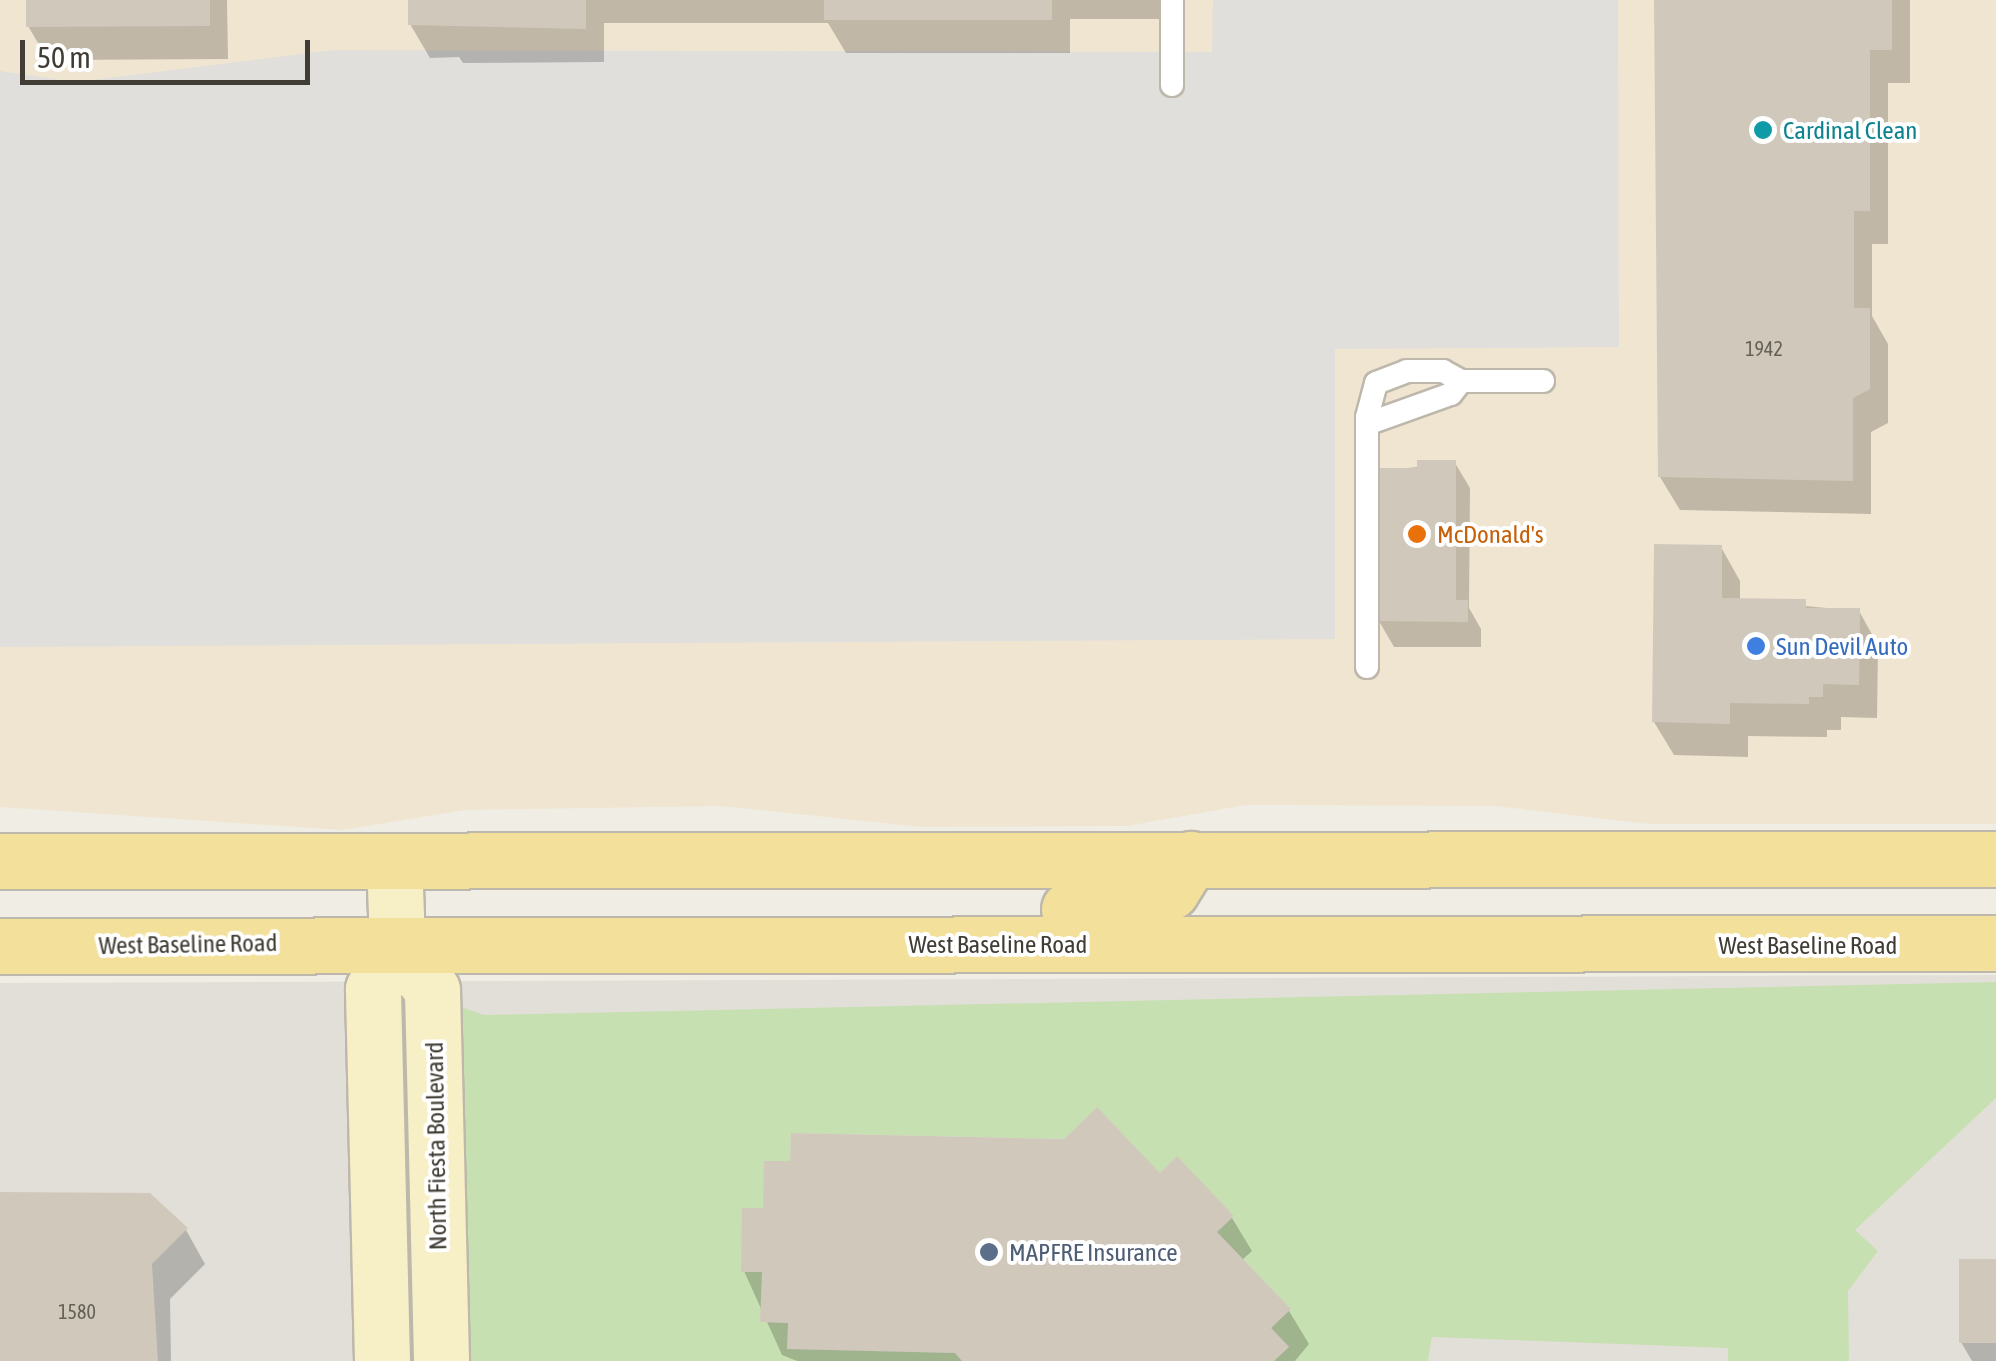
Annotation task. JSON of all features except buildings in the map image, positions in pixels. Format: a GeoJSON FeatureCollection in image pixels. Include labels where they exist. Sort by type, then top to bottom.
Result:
{"type":"FeatureCollection","features":[{"type":"Feature","properties":{"kind":"main road"},"geometry":{"type":"LineString","coordinates":[[0,861],[1996,858]]}},
{"type":"Feature","properties":{"kind":"main road"},"geometry":{"type":"LineString","coordinates":[[779,944],[976,909],[1144,906],[1171,891],[1192,859]]}},
{"type":"Feature","properties":{"kind":"main road","name":"West Baseline Road"},"geometry":{"type":"LineString","coordinates":[[0,946],[397,942],[1996,943]]}},
{"type":"Feature","properties":{"kind":"street"},"geometry":{"type":"LineString","coordinates":[[382,1361],[372,989],[397,942],[394,862]]}},
{"type":"Feature","properties":{"kind":"street","name":"North Fiesta Boulevard"},"geometry":{"type":"LineString","coordinates":[[397,942],[432,990],[440,1361]]}},
{"type":"Feature","properties":{"kind":"lane"},"geometry":{"type":"LineString","coordinates":[[1172,0],[1172,85]]}},
{"type":"Feature","properties":{"kind":"lane"},"geometry":{"type":"LineString","coordinates":[[1367,667],[1368,400],[1387,375],[1443,370],[1460,381],[1542,381]]}},
{"type":"Feature","properties":{"kind":"lane"},"geometry":{"type":"LineString","coordinates":[[1367,424],[1452,394],[1460,381]]}},
{"type":"Feature","properties":{"kind":"shaded area"},"geometry":{"type":"Polygon","coordinates":[[[0,0],[1996,0],[1996,824],[1649,824],[1495,806],[1246,805],[1127,826],[922,827],[721,806],[465,810],[342,830],[0,807],[0,0]]]}},
{"type":"Feature","properties":{"kind":"shaded area"},"geometry":{"type":"Polygon","coordinates":[[[1213,0],[1618,0],[1619,347],[1335,349],[1335,639],[0,647],[0,71],[75,82],[334,50],[1212,52],[1213,0]]]}},
{"type":"Feature","properties":{"kind":"shaded area"},"geometry":{"type":"Polygon","coordinates":[[[1996,975],[1996,1361],[0,1361],[0,983],[1996,975]]]}},
{"type":"Feature","properties":{"kind":"green space"},"geometry":{"type":"Polygon","coordinates":[[[1996,982],[1996,1098],[1855,1230],[1878,1251],[1848,1291],[1849,1361],[1728,1361],[1728,1348],[1432,1337],[1428,1361],[1274,1361],[1289,1346],[1271,1328],[1291,1309],[1217,1232],[1234,1216],[1176,1157],[1160,1173],[1097,1108],[1064,1139],[791,1133],[790,1161],[763,1208],[742,1208],[762,1272],[761,1322],[788,1323],[788,1349],[955,1353],[962,1361],[466,1361],[458,1006],[484,1015],[1996,982]]]}},
{"type":"Feature","properties":{"kind":"place","name":"Cardinal Clean"},"geometry":{"type":"Point","coordinates":[1763,130]}},
{"type":"Feature","properties":{"kind":"place","name":"McDonald's"},"geometry":{"type":"Point","coordinates":[1417,534]}},
{"type":"Feature","properties":{"kind":"place","name":"Sun Devil Auto"},"geometry":{"type":"Point","coordinates":[1756,646]}},
{"type":"Feature","properties":{"kind":"place","name":"MAPFRE Insurance"},"geometry":{"type":"Point","coordinates":[989,1252]}}]}
